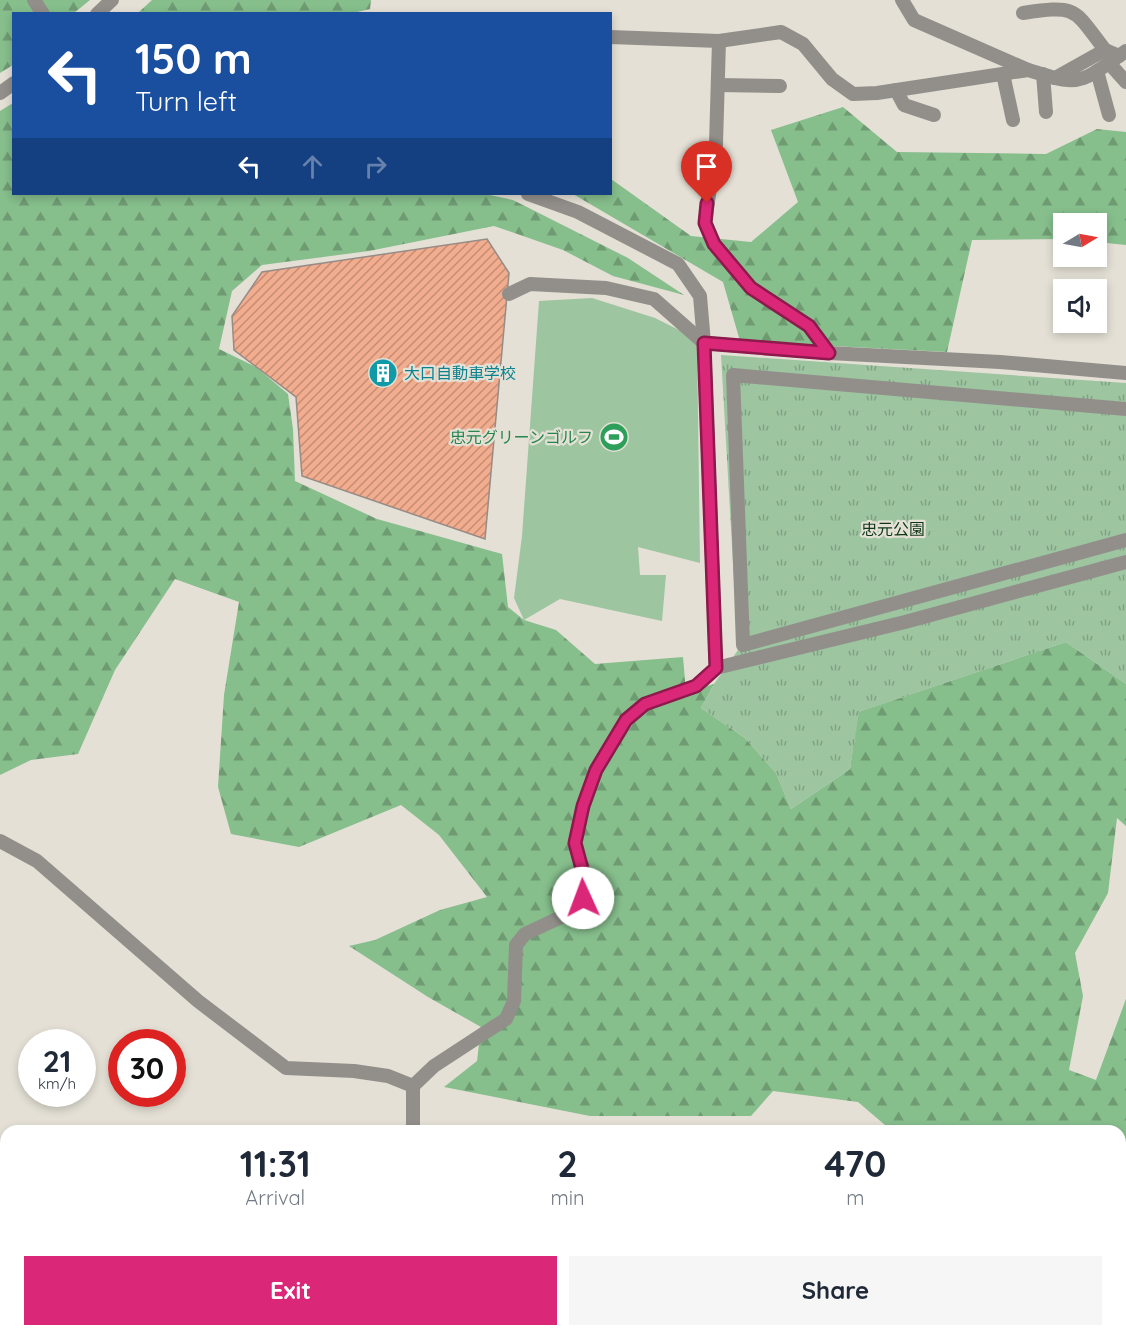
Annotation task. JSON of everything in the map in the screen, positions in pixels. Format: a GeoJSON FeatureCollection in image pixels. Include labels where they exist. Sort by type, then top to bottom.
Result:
{"type":"FeatureCollection","features":[{"type":"Feature","properties":{"kind":"street"},"geometry":{"type":"LineString","coordinates":[[99,12],[112,0]]}},
{"type":"Feature","properties":{"kind":"street"},"geometry":{"type":"LineString","coordinates":[[902,0],[914,20],[1028,70],[1049,76],[1076,81],[1096,71],[1115,55]]}},
{"type":"Feature","properties":{"kind":"street"},"geometry":{"type":"LineString","coordinates":[[1023,13],[1077,7],[1115,55],[1126,82]]}},
{"type":"Feature","properties":{"kind":"street"},"geometry":{"type":"LineString","coordinates":[[612,37],[719,41],[781,32],[803,44],[832,79],[853,94],[896,90],[1028,70]]}},
{"type":"Feature","properties":{"kind":"street"},"geometry":{"type":"LineString","coordinates":[[719,41],[716,144],[705,223],[714,244],[751,288],[809,326],[829,353]]}},
{"type":"Feature","properties":{"kind":"street"},"geometry":{"type":"LineString","coordinates":[[1049,76],[1115,55]]}},
{"type":"Feature","properties":{"kind":"street"},"geometry":{"type":"LineString","coordinates":[[1096,71],[1109,115]]}},
{"type":"Feature","properties":{"kind":"street"},"geometry":{"type":"LineString","coordinates":[[1003,74],[1013,120]]}},
{"type":"Feature","properties":{"kind":"street"},"geometry":{"type":"LineString","coordinates":[[1046,112],[1049,76]]}},
{"type":"Feature","properties":{"kind":"street"},"geometry":{"type":"LineString","coordinates":[[718,85],[780,86]]}},
{"type":"Feature","properties":{"kind":"street"},"geometry":{"type":"LineString","coordinates":[[896,90],[904,105],[934,115]]}},
{"type":"Feature","properties":{"kind":"street"},"geometry":{"type":"LineString","coordinates":[[531,195],[578,212],[678,264],[700,296],[704,343],[716,668]]}},
{"type":"Feature","properties":{"kind":"street"},"geometry":{"type":"LineString","coordinates":[[509,294],[530,284],[606,288],[654,299],[704,343],[829,353],[1000,362],[1126,373]]}},
{"type":"Feature","properties":{"kind":"street"},"geometry":{"type":"LineString","coordinates":[[1126,409],[733,375],[743,645],[1126,540]]}},
{"type":"Feature","properties":{"kind":"street"},"geometry":{"type":"LineString","coordinates":[[413,1125],[413,1086],[434,1066],[506,1019],[514,1001],[516,945],[525,934],[576,910],[583,898],[585,880],[575,843],[583,806],[596,770],[626,720],[645,704],[696,686],[716,668],[905,622],[1126,562]]}},
{"type":"Feature","properties":{"kind":"street"},"geometry":{"type":"LineString","coordinates":[[0,841],[37,861],[198,1001],[286,1068],[354,1071],[388,1076],[413,1086]]}},
{"type":"Feature","properties":{"kind":"green space"},"geometry":{"type":"Polygon","coordinates":[[[0,0],[90,0],[75,12],[12,12],[12,66],[0,73],[0,0]]]}},
{"type":"Feature","properties":{"kind":"green space"},"geometry":{"type":"Polygon","coordinates":[[[152,0],[371,0],[370,9],[357,12],[139,12],[152,0]]]}},
{"type":"Feature","properties":{"kind":"green space"},"geometry":{"type":"Polygon","coordinates":[[[12,104],[12,195],[490,195],[513,200],[628,258],[684,295],[613,276],[563,250],[494,226],[369,251],[262,265],[232,291],[219,349],[256,367],[288,394],[293,429],[295,481],[377,519],[502,554],[508,607],[524,620],[556,630],[595,664],[683,657],[686,692],[714,684],[701,708],[745,738],[776,773],[791,809],[850,769],[858,712],[1066,642],[1126,684],[1126,826],[1117,818],[1108,893],[1075,953],[1083,996],[1069,1070],[1096,1080],[1126,999],[1126,1125],[885,1125],[858,1102],[773,1091],[751,1116],[590,1116],[444,1087],[477,1061],[481,1027],[428,997],[349,946],[375,940],[440,910],[487,897],[439,835],[401,805],[299,847],[231,834],[218,787],[224,695],[239,602],[175,579],[115,670],[78,754],[31,760],[0,775],[0,111],[12,104]]]}},
{"type":"Feature","properties":{"kind":"green space"},"geometry":{"type":"Polygon","coordinates":[[[843,107],[897,152],[1046,154],[1097,129],[1126,132],[1126,245],[1107,243],[1107,213],[1053,213],[1053,239],[972,240],[947,352],[740,341],[723,282],[575,195],[612,195],[612,180],[691,236],[751,242],[798,202],[771,130],[843,107]]]}},
{"type":"Feature","properties":{"kind":"green space","name":"忠元グリーンゴルフ"},"geometry":{"type":"Polygon","coordinates":[[[592,298],[655,318],[697,339],[700,563],[638,547],[640,575],[666,575],[662,621],[560,599],[524,620],[514,598],[522,536],[539,301],[592,298]]]}},
{"type":"Feature","properties":{"kind":"green space","name":"忠元公園"},"geometry":{"type":"Polygon","coordinates":[[[721,355],[1126,383],[1126,684],[1066,642],[859,712],[850,769],[791,809],[776,773],[745,738],[701,708],[714,684],[738,650],[721,355]]]}},
{"type":"Feature","properties":{"kind":"building","name":"大口自動車学校"},"geometry":{"type":"Polygon","coordinates":[[[487,239],[509,273],[485,539],[302,476],[296,397],[234,350],[232,316],[262,272],[487,239]]]}},
{"type":"Feature","properties":{"kind":"place","name":"大口自動車学校"},"geometry":{"type":"Point","coordinates":[383,373]}},
{"type":"Feature","properties":{"kind":"place","name":"忠元グリーンゴルフ"},"geometry":{"type":"Point","coordinates":[614,437]}},
{"type":"Feature","properties":{"kind":"route"},"geometry":{"type":"LineString","coordinates":[[583,898],[585,880],[575,843],[583,806],[596,770],[626,720],[645,704],[696,686],[716,668],[704,343],[829,353],[809,326],[751,288],[714,244],[705,223],[707,203]]}}]}
